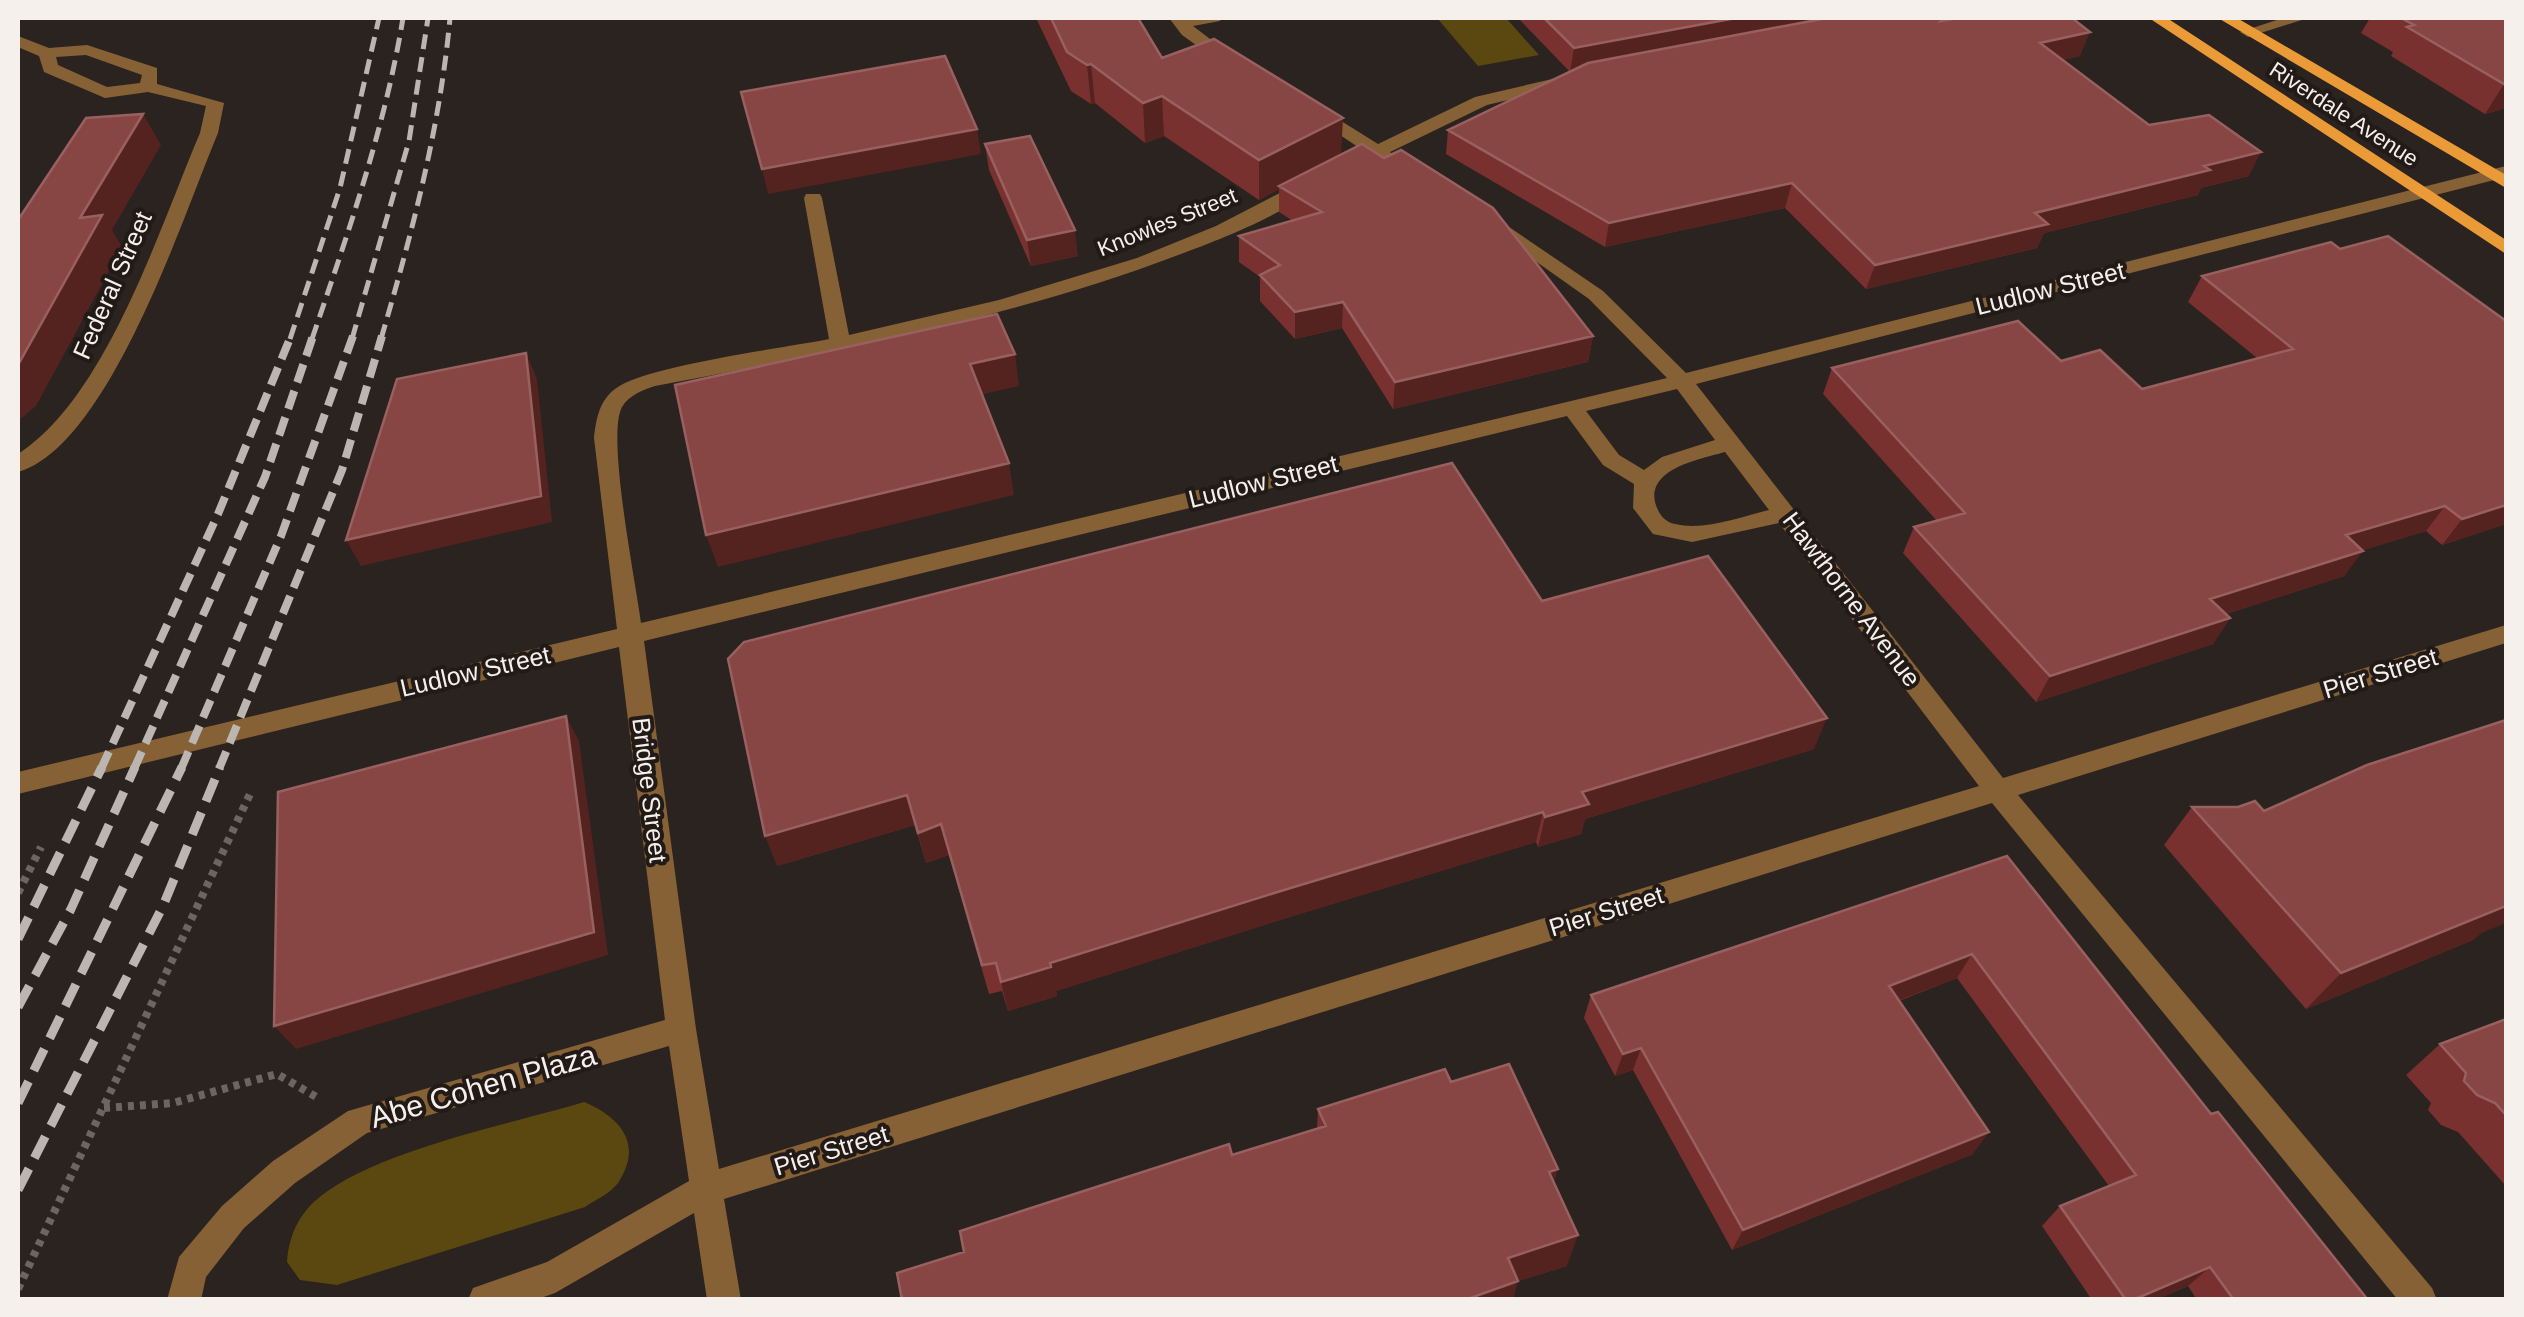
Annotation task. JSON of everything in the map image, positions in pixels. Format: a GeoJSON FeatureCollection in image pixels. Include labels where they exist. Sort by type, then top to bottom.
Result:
{"type":"FeatureCollection","features":[{"type":"Feature","properties":{"kind":"main road","name":"Riverdale Avenue"},"geometry":{"type":"LineString","coordinates":[[2157,18],[2506,248]]}},
{"type":"Feature","properties":{"kind":"main road","name":"Riverdale Avenue"},"geometry":{"type":"LineString","coordinates":[[2226,18],[2502,177]]}},
{"type":"Feature","properties":{"kind":"street"},"geometry":{"type":"LineString","coordinates":[[1179,20],[1214,18]]}},
{"type":"Feature","properties":{"kind":"street"},"geometry":{"type":"LineString","coordinates":[[2248,32],[2300,18]]}},
{"type":"Feature","properties":{"kind":"street"},"geometry":{"type":"LineString","coordinates":[[1179,20],[1249,72]]}},
{"type":"Feature","properties":{"kind":"street"},"geometry":{"type":"LineString","coordinates":[[18,41],[47,52],[87,50],[151,72],[148,88],[105,93],[50,68],[47,52]]}},
{"type":"Feature","properties":{"kind":"street","name":"Knowles Street"},"geometry":{"type":"LineString","coordinates":[[620,396],[626,388],[650,380],[840,344],[1050,294],[1213,235],[1376,150],[1481,102],[1589,76]]}},
{"type":"Feature","properties":{"kind":"street","name":"Federal Street"},"geometry":{"type":"LineString","coordinates":[[18,464],[43,448],[88,400],[209,133],[215,103],[148,88]]}},
{"type":"Feature","properties":{"kind":"street"},"geometry":{"type":"LineString","coordinates":[[1297,102],[1410,170]]}},
{"type":"Feature","properties":{"kind":"street","name":"Ludlow Street"},"geometry":{"type":"LineString","coordinates":[[18,783],[1682,381],[2502,177]]}},
{"type":"Feature","properties":{"kind":"street"},"geometry":{"type":"LineString","coordinates":[[813,198],[840,344]]}},
{"type":"Feature","properties":{"kind":"street","name":"Hawthorne Avenue"},"geometry":{"type":"LineString","coordinates":[[1476,211],[1596,295],[1682,381],[1998,790],[2420,1300]]}},
{"type":"Feature","properties":{"kind":"street","name":"Bridge Street"},"geometry":{"type":"LineString","coordinates":[[620,396],[607,409],[604,438],[680,1029],[724,1300]]}},
{"type":"Feature","properties":{"kind":"street"},"geometry":{"type":"LineString","coordinates":[[1571,406],[1611,460],[1644,480]]}},
{"type":"Feature","properties":{"kind":"street"},"geometry":{"type":"LineString","coordinates":[[1730,444],[1661,466],[1644,480],[1640,497],[1648,518],[1665,530],[1693,534],[1787,514]]}},
{"type":"Feature","properties":{"kind":"street","name":"Pier Street"},"geometry":{"type":"LineString","coordinates":[[705,1189],[2506,634]]}},
{"type":"Feature","properties":{"kind":"street","name":"Abe Cohen Plaza"},"geometry":{"type":"LineString","coordinates":[[184,1300],[191,1269],[234,1216],[284,1172],[359,1121],[680,1029]]}},
{"type":"Feature","properties":{"kind":"street"},"geometry":{"type":"LineString","coordinates":[[484,1300],[555,1276],[705,1189]]}},
{"type":"Feature","properties":{"kind":"path"},"geometry":{"type":"LineString","coordinates":[[18,1289],[250,794]]}},
{"type":"Feature","properties":{"kind":"path"},"geometry":{"type":"LineString","coordinates":[[18,893],[42,847]]}},
{"type":"Feature","properties":{"kind":"path"},"geometry":{"type":"LineString","coordinates":[[104,1108],[174,1103],[277,1074],[359,1121]]}},
{"type":"Feature","properties":{"kind":"shaded area"},"geometry":{"type":"Polygon","coordinates":[[[1437,18],[1506,18],[1539,55],[1478,66],[1437,18]]]}},
{"type":"Feature","properties":{"kind":"shaded area"},"geometry":{"type":"Polygon","coordinates":[[[584,1102],[617,1124],[628,1144],[629,1156],[615,1187],[585,1207],[337,1285],[300,1280],[287,1262],[301,1217],[321,1196],[346,1180],[410,1152],[584,1102]]]}},
{"type":"Feature","properties":{"kind":"building"},"geometry":{"type":"Polygon","coordinates":[[[1051,18],[1138,18],[1162,58],[1214,39],[1343,118],[1259,160],[1162,96],[1143,103],[1091,64],[1067,52],[1051,18]]]}},
{"type":"Feature","properties":{"kind":"building"},"geometry":{"type":"Polygon","coordinates":[[[1544,18],[1736,18],[1574,48],[1544,18]]]}},
{"type":"Feature","properties":{"kind":"building"},"geometry":{"type":"Polygon","coordinates":[[[1827,18],[2072,18],[2090,32],[2040,43],[2149,125],[2209,115],[2261,152],[2204,166],[2210,170],[2035,213],[2048,224],[1875,265],[1792,183],[1609,223],[1448,130],[1588,63],[1827,18]]]}},
{"type":"Feature","properties":{"kind":"building"},"geometry":{"type":"Polygon","coordinates":[[[2401,18],[2506,18],[2506,83],[2407,27],[2414,25],[2401,18]]]}},
{"type":"Feature","properties":{"kind":"building"},"geometry":{"type":"Polygon","coordinates":[[[945,56],[977,129],[762,169],[741,92],[945,56]]]}},
{"type":"Feature","properties":{"kind":"building"},"geometry":{"type":"Polygon","coordinates":[[[143,114],[80,218],[102,215],[18,365],[18,220],[86,118],[143,114]]]}},
{"type":"Feature","properties":{"kind":"building"},"geometry":{"type":"Polygon","coordinates":[[[1030,136],[1075,230],[1027,240],[985,144],[1030,136]]]}},
{"type":"Feature","properties":{"kind":"building"},"geometry":{"type":"Polygon","coordinates":[[[1362,144],[1384,158],[1401,150],[1493,208],[1593,336],[1395,382],[1343,302],[1295,312],[1260,275],[1280,265],[1239,236],[1322,212],[1279,186],[1362,144]]]}},
{"type":"Feature","properties":{"kind":"building"},"geometry":{"type":"Polygon","coordinates":[[[2388,236],[2506,321],[2506,505],[2462,519],[2445,506],[2346,535],[2363,551],[2210,599],[2230,618],[2050,676],[1914,527],[1965,513],[1832,368],[2018,321],[2061,361],[2100,350],[2142,389],[2293,349],[2202,276],[2331,242],[2340,249],[2388,236]]]}},
{"type":"Feature","properties":{"kind":"building"},"geometry":{"type":"Polygon","coordinates":[[[997,314],[1015,354],[970,364],[1009,463],[706,535],[675,385],[997,314]]]}},
{"type":"Feature","properties":{"kind":"building"},"geometry":{"type":"Polygon","coordinates":[[[526,353],[541,496],[346,540],[397,379],[526,353]]]}},
{"type":"Feature","properties":{"kind":"building"},"geometry":{"type":"Polygon","coordinates":[[[1452,463],[1542,601],[1708,556],[1827,718],[1582,792],[1589,804],[1545,817],[1543,812],[1284,890],[1001,982],[996,963],[982,965],[941,824],[918,833],[907,795],[765,836],[728,659],[744,642],[1452,463]]]}},
{"type":"Feature","properties":{"kind":"building"},"geometry":{"type":"Polygon","coordinates":[[[566,716],[594,932],[274,1026],[278,792],[566,716]]]}},
{"type":"Feature","properties":{"kind":"building"},"geometry":{"type":"Polygon","coordinates":[[[2506,720],[2506,906],[2341,973],[2192,807],[2238,807],[2255,801],[2264,811],[2367,765],[2506,720]]]}},
{"type":"Feature","properties":{"kind":"building"},"geometry":{"type":"Polygon","coordinates":[[[2007,856],[2211,1114],[2218,1112],[2368,1300],[2234,1300],[2210,1267],[2126,1300],[2060,1206],[2136,1175],[1972,954],[1889,986],[1989,1132],[1743,1230],[1641,1048],[1623,1054],[1591,995],[2007,856]]]}},
{"type":"Feature","properties":{"kind":"building"},"geometry":{"type":"Polygon","coordinates":[[[2506,1019],[2506,1115],[2495,1103],[2477,1095],[2464,1081],[2466,1073],[2440,1044],[2506,1019]]]}},
{"type":"Feature","properties":{"kind":"building"},"geometry":{"type":"Polygon","coordinates":[[[1509,1064],[1558,1169],[1549,1172],[1578,1235],[1508,1258],[1518,1281],[1465,1300],[902,1300],[897,1273],[964,1252],[960,1231],[1229,1144],[1232,1155],[1326,1126],[1318,1109],[1445,1069],[1451,1082],[1509,1064]]]}},
{"type":"Feature","properties":{"kind":"railway"},"geometry":{"type":"LineString","coordinates":[[291,336],[340,188],[379,18]]}},
{"type":"Feature","properties":{"kind":"railway"},"geometry":{"type":"LineString","coordinates":[[312,339],[376,140],[403,18]]}},
{"type":"Feature","properties":{"kind":"railway"},"geometry":{"type":"LineString","coordinates":[[352,338],[409,141],[428,18]]}},
{"type":"Feature","properties":{"kind":"railway"},"geometry":{"type":"LineString","coordinates":[[381,339],[423,180],[450,18]]}},
{"type":"Feature","properties":{"kind":"railway"},"geometry":{"type":"LineString","coordinates":[[101,769],[218,514],[291,336]]}},
{"type":"Feature","properties":{"kind":"railway"},"geometry":{"type":"LineString","coordinates":[[134,769],[265,477],[313,336]]}},
{"type":"Feature","properties":{"kind":"railway"},"geometry":{"type":"LineString","coordinates":[[219,769],[342,470],[382,336]]}},
{"type":"Feature","properties":{"kind":"railway"},"geometry":{"type":"LineString","coordinates":[[181,769],[281,536],[352,338]]}},
{"type":"Feature","properties":{"kind":"railway"},"geometry":{"type":"LineString","coordinates":[[18,939],[102,767]]}},
{"type":"Feature","properties":{"kind":"railway"},"geometry":{"type":"LineString","coordinates":[[18,1007],[71,909],[135,767]]}},
{"type":"Feature","properties":{"kind":"railway"},"geometry":{"type":"LineString","coordinates":[[18,1103],[182,767]]}},
{"type":"Feature","properties":{"kind":"railway"},"geometry":{"type":"LineString","coordinates":[[18,1190],[163,906],[220,767]]}}]}
